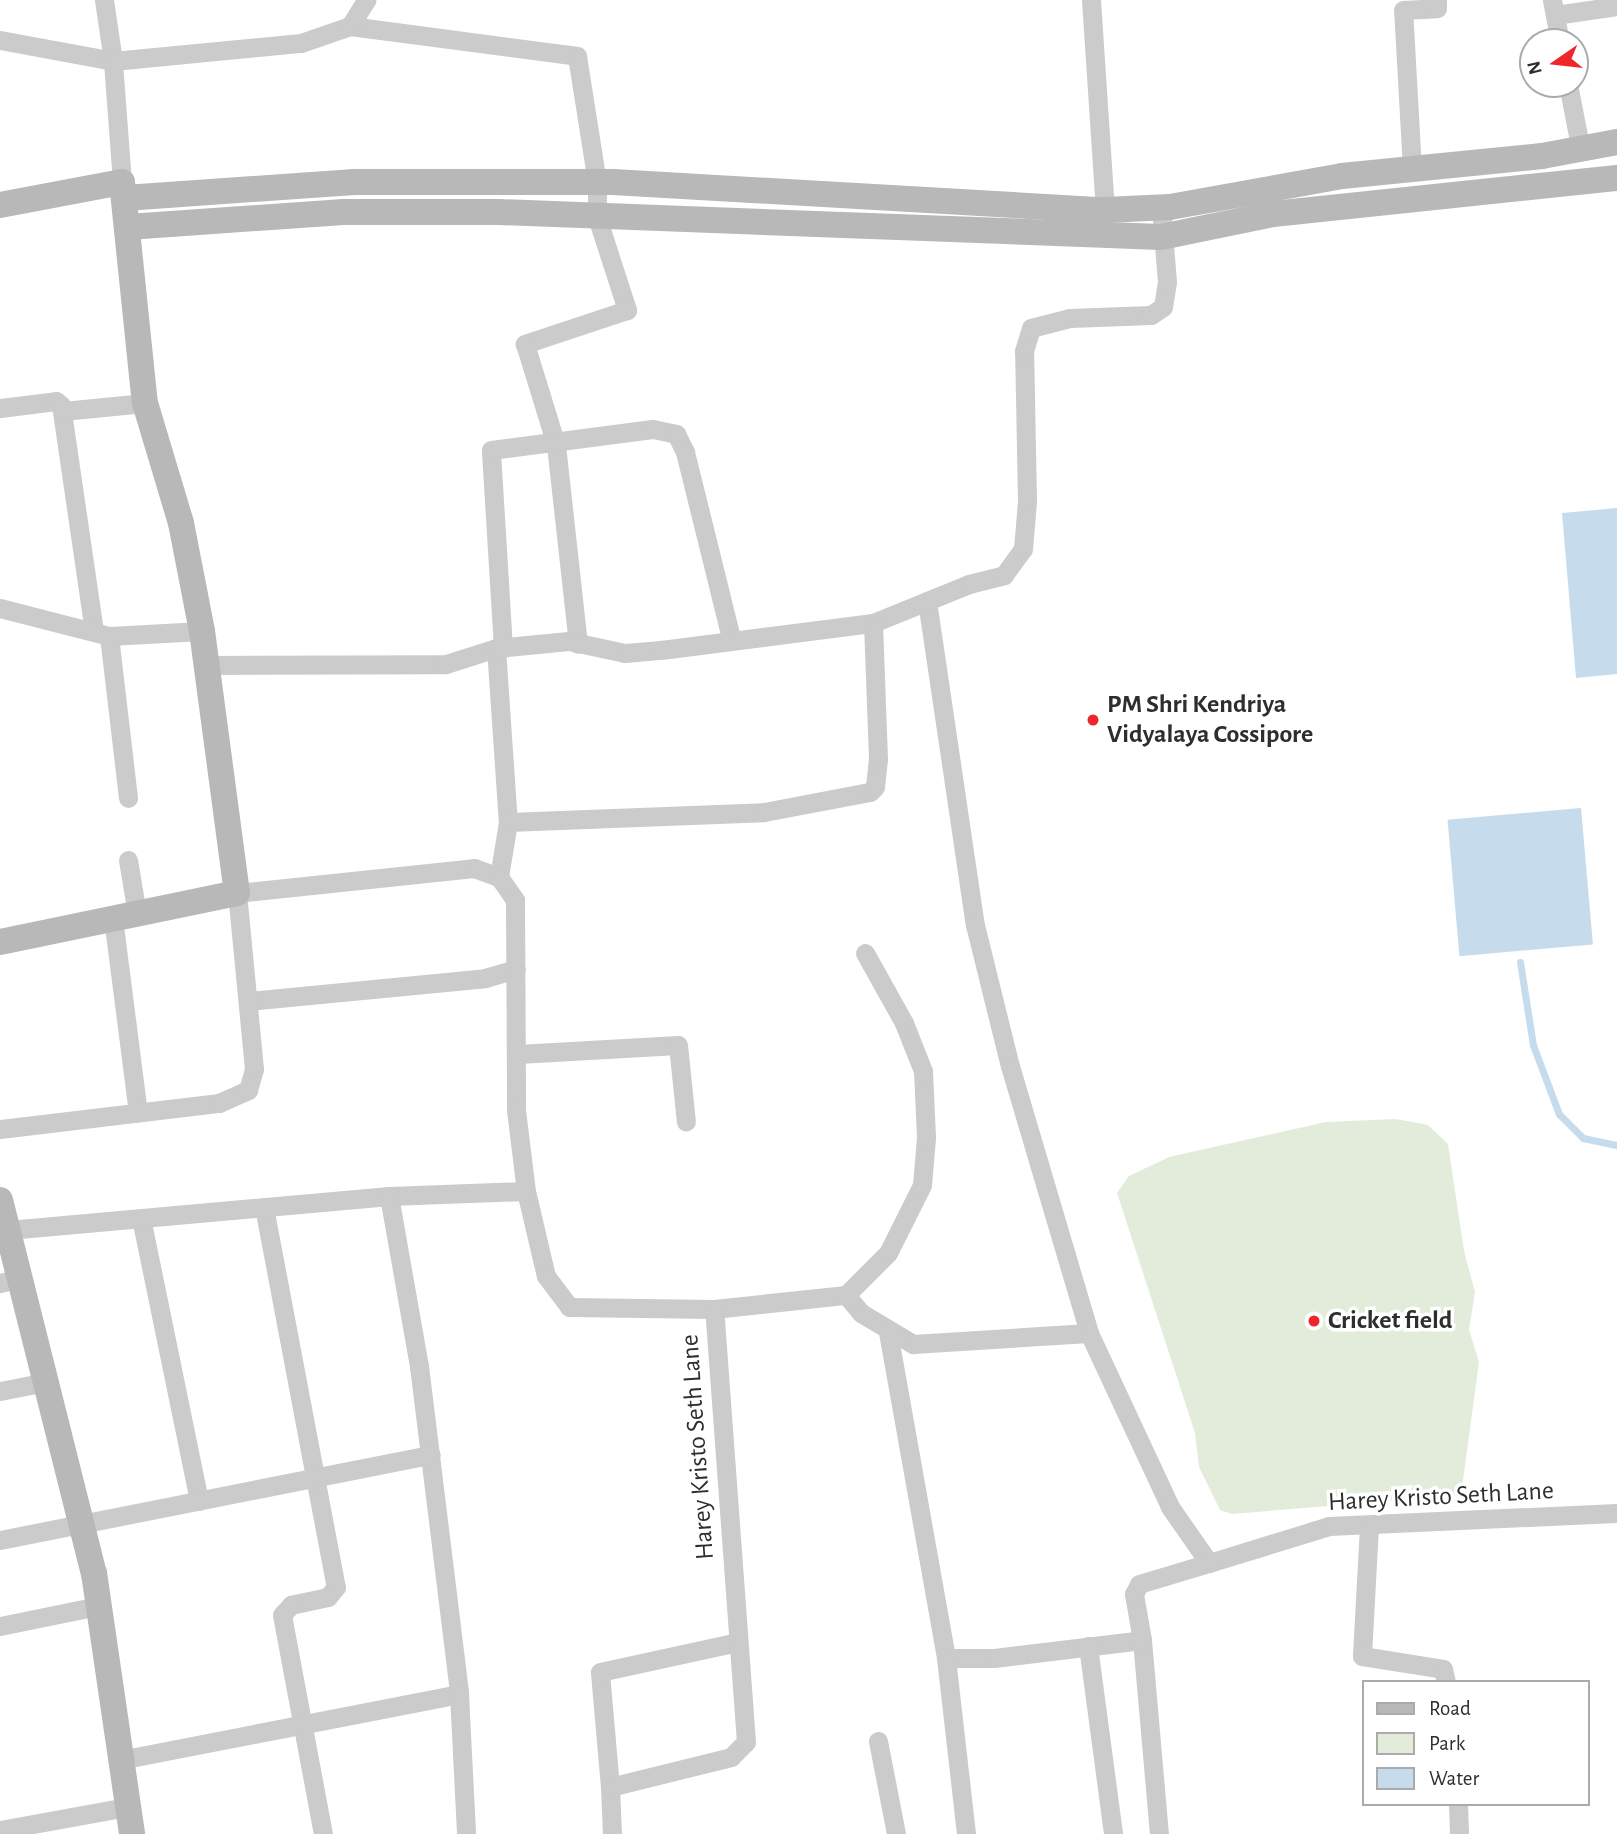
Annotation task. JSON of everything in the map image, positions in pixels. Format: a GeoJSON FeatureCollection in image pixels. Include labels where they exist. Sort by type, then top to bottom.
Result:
{"type":"FeatureCollection","features":[{"type":"Feature","properties":{"kind":"street"},"geometry":{"type":"LineString","coordinates":[[0,1129],[219,1103],[248,1090],[254,1069],[237,893],[202,631],[181,523],[145,403],[113,61],[104,0]]}},
{"type":"Feature","properties":{"kind":"street"},"geometry":{"type":"LineString","coordinates":[[350,26],[366,0]]}},
{"type":"Feature","properties":{"kind":"street"},"geometry":{"type":"LineString","coordinates":[[1091,0],[1105,210]]}},
{"type":"Feature","properties":{"kind":"street"},"geometry":{"type":"LineString","coordinates":[[1412,169],[1403,10],[1437,8],[1437,0]]}},
{"type":"Feature","properties":{"kind":"street"},"geometry":{"type":"LineString","coordinates":[[1557,28],[1553,7],[1617,6]]}},
{"type":"Feature","properties":{"kind":"street"},"geometry":{"type":"LineString","coordinates":[[0,40],[113,61],[302,43],[350,26],[577,56],[597,182],[597,217],[627,310],[525,344],[556,444],[578,644]]}},
{"type":"Feature","properties":{"kind":"street"},"geometry":{"type":"LineString","coordinates":[[1571,98],[1580,146]]}},
{"type":"Feature","properties":{"kind":"street"},"geometry":{"type":"LineString","coordinates":[[0,205],[124,190],[354,182],[597,182],[1105,210],[1161,208],[1342,176],[1542,156],[1580,146],[1617,142]]}},
{"type":"Feature","properties":{"kind":"street"},"geometry":{"type":"LineString","coordinates":[[128,227],[343,212],[597,217],[1161,237],[1273,214],[1617,178]]}},
{"type":"Feature","properties":{"kind":"street"},"geometry":{"type":"LineString","coordinates":[[207,665],[446,664],[499,648],[578,644],[625,653],[731,638],[873,623],[1004,575],[1023,549],[1027,501],[1024,351],[1031,328],[1070,317],[1151,315],[1163,307],[1167,282],[1161,237],[1161,208]]}},
{"type":"Feature","properties":{"kind":"street"},"geometry":{"type":"LineString","coordinates":[[0,408],[56,401],[63,411],[128,798]]}},
{"type":"Feature","properties":{"kind":"street"},"geometry":{"type":"LineString","coordinates":[[63,411],[145,403]]}},
{"type":"Feature","properties":{"kind":"street"},"geometry":{"type":"LineString","coordinates":[[499,877],[508,822],[491,450],[556,444],[653,429],[676,434],[685,452],[731,638]]}},
{"type":"Feature","properties":{"kind":"street"},"geometry":{"type":"LineString","coordinates":[[927,601],[975,925],[1010,1066],[1089,1333],[1170,1507],[1209,1563]]}},
{"type":"Feature","properties":{"kind":"street"},"geometry":{"type":"LineString","coordinates":[[0,608],[101,634],[202,631]]}},
{"type":"Feature","properties":{"kind":"street"},"geometry":{"type":"LineString","coordinates":[[508,822],[764,812],[870,792],[875,788],[878,759],[873,623]]}},
{"type":"Feature","properties":{"kind":"street"},"geometry":{"type":"LineString","coordinates":[[128,860],[125,916],[138,1112]]}},
{"type":"Feature","properties":{"kind":"street"},"geometry":{"type":"LineString","coordinates":[[0,942],[237,893],[474,868],[499,877],[516,900],[516,1110],[526,1191],[546,1276],[569,1307],[714,1309]]}},
{"type":"Feature","properties":{"kind":"street"},"geometry":{"type":"LineString","coordinates":[[865,953],[904,1023],[922,1071],[926,1137],[922,1185],[888,1253],[846,1295],[888,1332],[913,1344],[1089,1333]]}},
{"type":"Feature","properties":{"kind":"street"},"geometry":{"type":"LineString","coordinates":[[248,1001],[485,978],[516,969]]}},
{"type":"Feature","properties":{"kind":"street"},"geometry":{"type":"LineString","coordinates":[[517,1054],[678,1045],[686,1122]]}},
{"type":"Feature","properties":{"kind":"street"},"geometry":{"type":"LineString","coordinates":[[8,1230],[389,1196],[526,1191]]}},
{"type":"Feature","properties":{"kind":"street"},"geometry":{"type":"LineString","coordinates":[[389,1196],[431,1455],[459,1694],[466,1834]]}},
{"type":"Feature","properties":{"kind":"street"},"geometry":{"type":"LineString","coordinates":[[0,1200],[8,1230],[10,1280],[46,1382],[81,1524],[98,1606],[132,1834]]}},
{"type":"Feature","properties":{"kind":"street"},"geometry":{"type":"LineString","coordinates":[[264,1207],[318,1477],[336,1587],[328,1597],[291,1605],[282,1615],[300,1726],[323,1834]]}},
{"type":"Feature","properties":{"kind":"street"},"geometry":{"type":"LineString","coordinates":[[141,1218],[199,1501]]}},
{"type":"Feature","properties":{"kind":"street","name":"Harey Kristo Seth Lane"},"geometry":{"type":"LineString","coordinates":[[610,1787],[731,1757],[746,1742],[714,1309],[846,1295]]}},
{"type":"Feature","properties":{"kind":"street"},"geometry":{"type":"LineString","coordinates":[[888,1332],[946,1658],[966,1834]]}},
{"type":"Feature","properties":{"kind":"street"},"geometry":{"type":"LineString","coordinates":[[0,1391],[46,1382]]}},
{"type":"Feature","properties":{"kind":"street"},"geometry":{"type":"LineString","coordinates":[[0,1540],[431,1455]]}},
{"type":"Feature","properties":{"kind":"street","name":"Harey Kristo Seth Lane"},"geometry":{"type":"LineString","coordinates":[[1159,1834],[1142,1640],[1134,1594],[1139,1584],[1329,1526],[1617,1513]]}},
{"type":"Feature","properties":{"kind":"street"},"geometry":{"type":"LineString","coordinates":[[1369,1526],[1362,1656],[1443,1670],[1446,1680]]}},
{"type":"Feature","properties":{"kind":"street"},"geometry":{"type":"LineString","coordinates":[[0,1626],[98,1606]]}},
{"type":"Feature","properties":{"kind":"street"},"geometry":{"type":"LineString","coordinates":[[946,1658],[1142,1640]]}},
{"type":"Feature","properties":{"kind":"street"},"geometry":{"type":"LineString","coordinates":[[612,1834],[600,1672],[738,1642]]}},
{"type":"Feature","properties":{"kind":"street"},"geometry":{"type":"LineString","coordinates":[[1088,1646],[1113,1834]]}},
{"type":"Feature","properties":{"kind":"street"},"geometry":{"type":"LineString","coordinates":[[120,1760],[459,1694]]}},
{"type":"Feature","properties":{"kind":"street"},"geometry":{"type":"LineString","coordinates":[[878,1741],[896,1834]]}},
{"type":"Feature","properties":{"kind":"street"},"geometry":{"type":"LineString","coordinates":[[1458,1806],[1459,1834]]}},
{"type":"Feature","properties":{"kind":"street"},"geometry":{"type":"LineString","coordinates":[[0,1830],[126,1808]]}},
{"type":"Feature","properties":{"kind":"green space","name":"Cricket field"},"geometry":{"type":"Polygon","coordinates":[[[1396,1119],[1428,1125],[1448,1144],[1464,1251],[1475,1292],[1469,1330],[1479,1362],[1461,1495],[1232,1514],[1220,1510],[1199,1467],[1195,1433],[1117,1193],[1129,1176],[1169,1157],[1326,1122],[1396,1119]]]}},
{"type":"Feature","properties":{"kind":"water"},"geometry":{"type":"Polygon","coordinates":[[[1617,508],[1617,674],[1576,678],[1562,513],[1617,508]]]}},
{"type":"Feature","properties":{"kind":"water"},"geometry":{"type":"Polygon","coordinates":[[[1581,808],[1593,944],[1459,956],[1448,820],[1581,808]]]}},
{"type":"Feature","properties":{"kind":"waterway"},"geometry":{"type":"LineString","coordinates":[[1520,962],[1533,1045],[1559,1114],[1583,1138],[1617,1145]]}},
{"type":"Feature","properties":{"kind":"place","name":"PM Shri Kendriya Vidyalaya Cossipore"},"geometry":{"type":"Point","coordinates":[1093,720]}},
{"type":"Feature","properties":{"kind":"place","name":"Cricket field"},"geometry":{"type":"Point","coordinates":[1314,1321]}}]}
